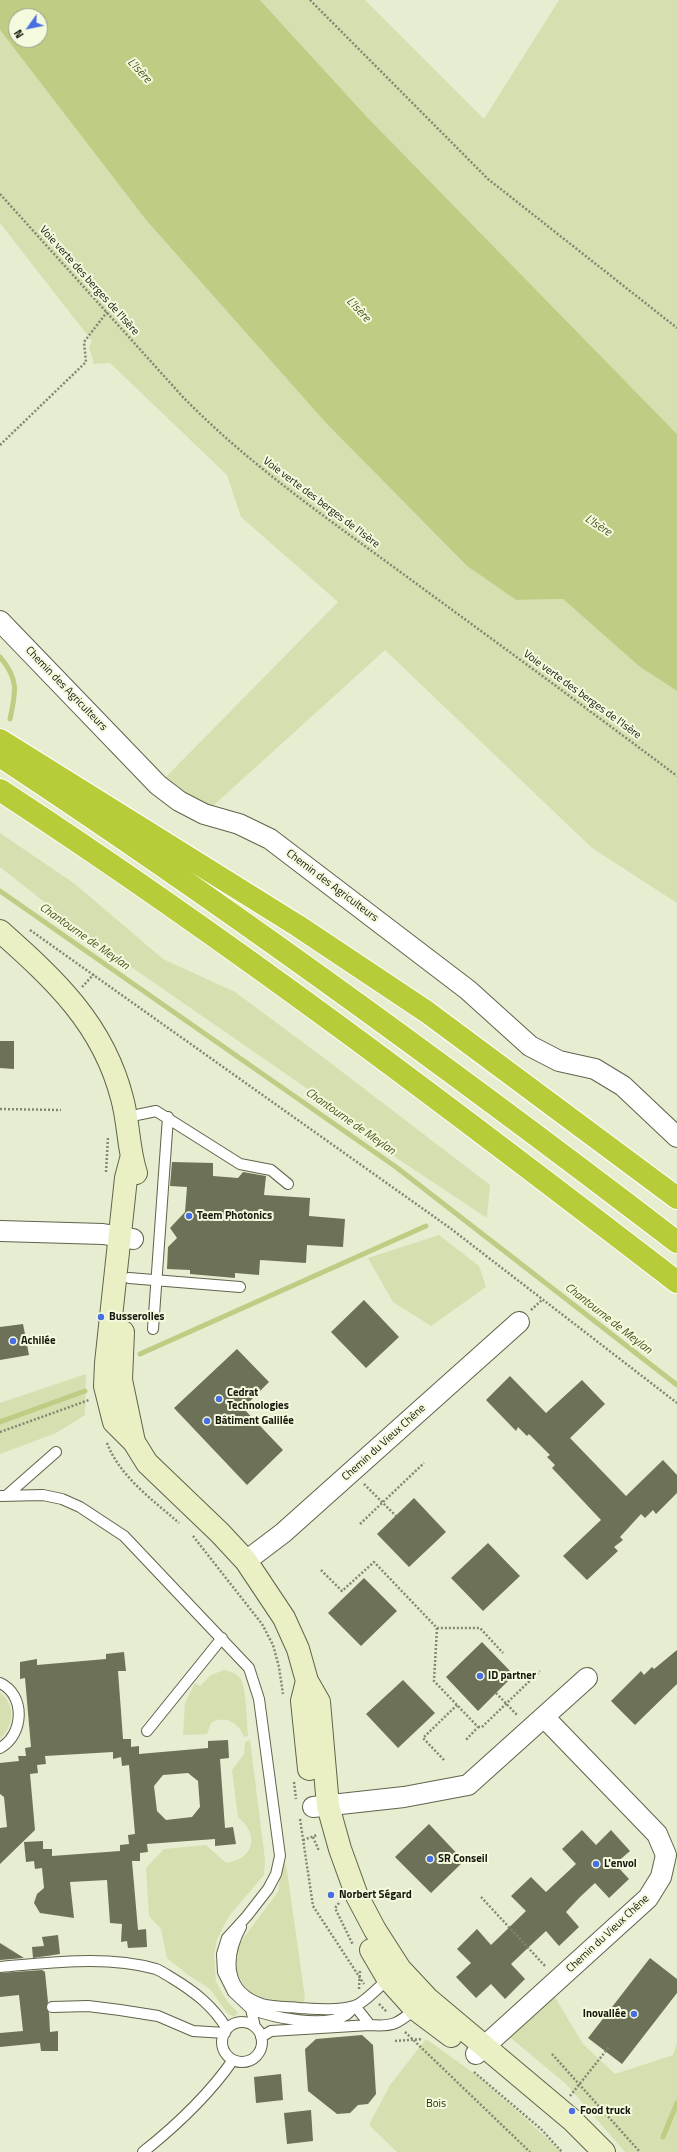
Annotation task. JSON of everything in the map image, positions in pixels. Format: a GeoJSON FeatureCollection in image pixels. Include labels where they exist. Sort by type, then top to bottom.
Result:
{"type":"FeatureCollection","features":[{"type":"Feature","properties":{"kind":"highway"},"geometry":{"type":"LineString","coordinates":[[0,740],[292,922],[427,1012],[677,1198]]}},
{"type":"Feature","properties":{"kind":"highway"},"geometry":{"type":"LineString","coordinates":[[0,756],[146,854],[310,969],[513,1118],[677,1242]]}},
{"type":"Feature","properties":{"kind":"highway"},"geometry":{"type":"LineString","coordinates":[[0,790],[259,968],[532,1170],[677,1282]]}},
{"type":"Feature","properties":{"kind":"main road"},"geometry":{"type":"LineString","coordinates":[[0,931],[54,981],[87,1020],[100,1040],[110,1061],[119,1086],[127,1118],[131,1159],[126,1178],[126,1238],[129,1278],[123,1336],[121,1380],[134,1442]]}},
{"type":"Feature","properties":{"kind":"main road"},"geometry":{"type":"LineString","coordinates":[[126,1238],[106,1363],[106,1386],[114,1422],[134,1442],[147,1463],[220,1533],[246,1561],[284,1618],[298,1649],[307,1681],[319,1702],[320,1807],[339,1884],[359,1930],[394,1974],[422,2004],[477,2056],[561,2129],[584,2152]]}},
{"type":"Feature","properties":{"kind":"main road"},"geometry":{"type":"LineString","coordinates":[[477,2056],[572,2120],[604,2152]]}},
{"type":"Feature","properties":{"kind":"street","name":"Chemin des Agriculteurs"},"geometry":{"type":"LineString","coordinates":[[0,621],[158,785],[179,801],[204,814],[239,824],[270,839],[468,990],[530,1046],[559,1061],[594,1069],[623,1086],[677,1137]]}},
{"type":"Feature","properties":{"kind":"street"},"geometry":{"type":"LineString","coordinates":[[0,1231],[103,1234],[126,1238]]}},
{"type":"Feature","properties":{"kind":"street","name":"Chemin du Vieux Chêne"},"geometry":{"type":"LineString","coordinates":[[246,1561],[283,1533],[519,1322]]}},
{"type":"Feature","properties":{"kind":"street"},"geometry":{"type":"LineString","coordinates":[[320,1807],[468,1786],[587,1678]]}},
{"type":"Feature","properties":{"kind":"street","name":"Chemin du Vieux Chêne"},"geometry":{"type":"LineString","coordinates":[[477,2056],[648,1898],[661,1877],[666,1855],[657,1834],[537,1723]]}},
{"type":"Feature","properties":{"kind":"lane"},"geometry":{"type":"LineString","coordinates":[[127,1118],[156,1111],[168,1117],[240,1164],[271,1170],[288,1184]]}},
{"type":"Feature","properties":{"kind":"lane"},"geometry":{"type":"LineString","coordinates":[[153,1329],[168,1117]]}},
{"type":"Feature","properties":{"kind":"lane"},"geometry":{"type":"LineString","coordinates":[[129,1278],[157,1279],[240,1287]]}},
{"type":"Feature","properties":{"kind":"lane"},"geometry":{"type":"LineString","coordinates":[[3,1496],[56,1452]]}},
{"type":"Feature","properties":{"kind":"lane"},"geometry":{"type":"LineString","coordinates":[[3,1496],[43,1495],[62,1499],[80,1507],[124,1536],[249,1668],[259,1699],[279,1837],[280,1856],[276,1874],[268,1889],[247,1916],[227,1938],[222,1954],[223,1972],[233,1992],[251,2009],[266,2015],[299,2021],[323,2020],[345,2015],[394,1974]]}},
{"type":"Feature","properties":{"kind":"lane"},"geometry":{"type":"LineString","coordinates":[[147,1731],[222,1638]]}},
{"type":"Feature","properties":{"kind":"lane"},"geometry":{"type":"LineString","coordinates":[[0,1683],[12,1693],[18,1704],[19,1716],[17,1728],[11,1739],[0,1748]]}},
{"type":"Feature","properties":{"kind":"lane"},"geometry":{"type":"LineString","coordinates":[[247,1916],[232,1948],[231,1959],[231,1972],[236,1984],[245,1996],[263,2004],[280,2006],[318,2009],[355,2006]]}},
{"type":"Feature","properties":{"kind":"lane"},"geometry":{"type":"LineString","coordinates":[[0,1967],[97,1961],[133,1964],[158,1969],[193,1991],[217,2013],[226,2031],[222,2045],[232,2060],[239,2062],[252,2060],[261,2050],[262,2037],[255,2027],[251,2009]]}},
{"type":"Feature","properties":{"kind":"lane"},"geometry":{"type":"LineString","coordinates":[[262,2037],[271,2030],[370,2025],[383,2026],[397,2024],[422,2004]]}},
{"type":"Feature","properties":{"kind":"lane"},"geometry":{"type":"LineString","coordinates":[[52,2007],[88,2006],[158,2016],[193,2031],[226,2031],[238,2023],[249,2024],[255,2027]]}},
{"type":"Feature","properties":{"kind":"lane"},"geometry":{"type":"LineString","coordinates":[[355,2006],[370,2025]]}},
{"type":"Feature","properties":{"kind":"lane"},"geometry":{"type":"LineString","coordinates":[[143,2152],[185,2116],[218,2082],[232,2060]]}},
{"type":"Feature","properties":{"kind":"path"},"geometry":{"type":"LineString","coordinates":[[310,0],[488,179],[677,328]]}},
{"type":"Feature","properties":{"kind":"path","name":"Voie verte des berges de l'Isère"},"geometry":{"type":"LineString","coordinates":[[0,194],[182,396],[208,423],[240,451],[313,509],[677,776]]}},
{"type":"Feature","properties":{"kind":"path"},"geometry":{"type":"LineString","coordinates":[[0,445],[86,362],[84,342],[107,312]]}},
{"type":"Feature","properties":{"kind":"path"},"geometry":{"type":"LineString","coordinates":[[29,930],[450,1228],[677,1403]]}},
{"type":"Feature","properties":{"kind":"path"},"geometry":{"type":"LineString","coordinates":[[0,1109],[61,1110]]}},
{"type":"Feature","properties":{"kind":"path"},"geometry":{"type":"LineString","coordinates":[[107,1131],[108,1138]]}},
{"type":"Feature","properties":{"kind":"path"},"geometry":{"type":"LineString","coordinates":[[0,1432],[89,1400]]}},
{"type":"Feature","properties":{"kind":"path"},"geometry":{"type":"LineString","coordinates":[[360,1524],[424,1463]]}},
{"type":"Feature","properties":{"kind":"path"},"geometry":{"type":"LineString","coordinates":[[352,1472],[396,1516]]}},
{"type":"Feature","properties":{"kind":"path"},"geometry":{"type":"LineString","coordinates":[[321,1570],[342,1591],[374,1562],[437,1628],[480,1628],[503,1653]]}},
{"type":"Feature","properties":{"kind":"path"},"geometry":{"type":"LineString","coordinates":[[437,1628],[434,1680],[478,1727]]}},
{"type":"Feature","properties":{"kind":"path"},"geometry":{"type":"LineString","coordinates":[[465,1741],[478,1727],[482,1727],[540,1671]]}},
{"type":"Feature","properties":{"kind":"path"},"geometry":{"type":"LineString","coordinates":[[496,1693],[506,1704],[537,1723]]}},
{"type":"Feature","properties":{"kind":"path"},"geometry":{"type":"LineString","coordinates":[[444,1760],[423,1738],[457,1705]]}},
{"type":"Feature","properties":{"kind":"path"},"geometry":{"type":"LineString","coordinates":[[481,1897],[558,1980]]}},
{"type":"Feature","properties":{"kind":"path"},"geometry":{"type":"LineString","coordinates":[[395,2041],[428,2039]]}},
{"type":"Feature","properties":{"kind":"path"},"geometry":{"type":"LineString","coordinates":[[570,2096],[609,2047]]}},
{"type":"Feature","properties":{"kind":"path"},"geometry":{"type":"LineString","coordinates":[[552,2054],[640,2152]]}},
{"type":"Feature","properties":{"kind":"path"},"geometry":{"type":"LineString","coordinates":[[477,2056],[562,2152]]}},
{"type":"Feature","properties":{"kind":"green space"},"geometry":{"type":"Polygon","coordinates":[[[260,0],[365,0],[484,119],[559,0],[677,0],[677,434],[367,117],[260,0]]]}},
{"type":"Feature","properties":{"kind":"green space"},"geometry":{"type":"Polygon","coordinates":[[[0,30],[8,40],[8,48],[14,48],[146,220],[326,423],[467,566],[516,600],[563,599],[640,667],[677,691],[677,903],[592,848],[385,650],[204,814],[158,785],[338,602],[241,517],[227,475],[110,363],[94,364],[89,347],[92,341],[0,223],[0,30]]]}},
{"type":"Feature","properties":{"kind":"green space"},"geometry":{"type":"Polygon","coordinates":[[[0,833],[75,884],[163,959],[235,992],[490,1185],[487,1218],[395,1157],[302,1085],[95,942],[0,867],[0,833]]]}},
{"type":"Feature","properties":{"kind":"green space"},"geometry":{"type":"Polygon","coordinates":[[[439,1235],[479,1266],[486,1287],[431,1326],[393,1302],[368,1258],[439,1235]]]}},
{"type":"Feature","properties":{"kind":"green space"},"geometry":{"type":"Polygon","coordinates":[[[86,1374],[85,1415],[56,1433],[0,1454],[0,1403],[86,1374]]]}},
{"type":"Feature","properties":{"kind":"green space"},"geometry":{"type":"Polygon","coordinates":[[[224,1670],[237,1675],[243,1683],[248,1736],[244,1737],[239,1728],[231,1721],[221,1719],[211,1723],[207,1734],[183,1735],[185,1703],[195,1683],[200,1686],[211,1675],[224,1670]]]}},
{"type":"Feature","properties":{"kind":"green space"},"geometry":{"type":"Polygon","coordinates":[[[0,1692],[9,1703],[11,1716],[8,1728],[0,1739],[0,1692]]]}},
{"type":"Feature","properties":{"kind":"green space"},"geometry":{"type":"Polygon","coordinates":[[[250,1740],[265,1860],[264,1875],[229,1916],[217,1939],[214,1955],[216,1982],[227,2001],[238,2013],[234,2017],[227,2013],[210,1989],[188,1975],[167,1958],[161,1929],[149,1916],[146,1868],[164,1849],[206,1845],[226,1863],[243,1857],[248,1851],[251,1845],[251,1838],[245,1824],[238,1817],[232,1770],[244,1754],[245,1742],[250,1740]]]}},
{"type":"Feature","properties":{"kind":"green space"},"geometry":{"type":"Polygon","coordinates":[[[286,1864],[305,1998],[302,2005],[255,1996],[247,1990],[236,1972],[235,1959],[239,1944],[278,1892],[282,1866],[286,1864]]]}},
{"type":"Feature","properties":{"kind":"green space"},"geometry":{"type":"Polygon","coordinates":[[[550,1989],[583,2044],[615,2074],[673,2055],[677,2043],[677,2152],[625,2152],[566,2084],[505,2033],[550,1989]]]}},
{"type":"Feature","properties":{"kind":"green space","name":"Bois"},"geometry":{"type":"Polygon","coordinates":[[[426,2039],[482,2079],[562,2152],[397,2152],[369,2125],[390,2085],[426,2039]]]}},
{"type":"Feature","properties":{"kind":"water","name":"L'Isère"},"geometry":{"type":"Polygon","coordinates":[[[0,0],[260,0],[367,117],[677,434],[677,691],[640,667],[563,599],[516,600],[467,566],[326,423],[146,220],[14,48],[48,48],[48,8],[8,8],[8,40],[0,30],[0,0]]]}},
{"type":"Feature","properties":{"kind":"building"},"geometry":{"type":"Polygon","coordinates":[[[0,1041],[14,1041],[14,1069],[0,1068],[0,1041]]]}},
{"type":"Feature","properties":{"kind":"building"},"geometry":{"type":"Polygon","coordinates":[[[172,1162],[213,1163],[213,1176],[238,1178],[243,1172],[266,1176],[264,1195],[310,1198],[309,1216],[345,1219],[343,1247],[307,1245],[306,1263],[260,1260],[259,1275],[235,1273],[235,1278],[190,1274],[190,1270],[167,1269],[168,1247],[177,1238],[170,1228],[185,1212],[187,1187],[170,1186],[172,1162]]]}},
{"type":"Feature","properties":{"kind":"building"},"geometry":{"type":"Polygon","coordinates":[[[364,1300],[399,1337],[366,1368],[331,1332],[364,1300]]]}},
{"type":"Feature","properties":{"kind":"building","name":"Achilée"},"geometry":{"type":"Polygon","coordinates":[[[23,1324],[29,1355],[0,1360],[0,1327],[23,1324]]]}},
{"type":"Feature","properties":{"kind":"building","name":"Bâtiment Galilée"},"geometry":{"type":"Polygon","coordinates":[[[237,1349],[269,1382],[243,1408],[283,1450],[247,1485],[174,1408],[237,1349]]]}},
{"type":"Feature","properties":{"kind":"building"},"geometry":{"type":"Polygon","coordinates":[[[510,1376],[546,1413],[582,1380],[605,1404],[570,1438],[626,1496],[663,1460],[677,1475],[677,1493],[656,1514],[653,1510],[645,1518],[641,1514],[620,1537],[623,1540],[614,1547],[618,1551],[587,1580],[563,1556],[601,1520],[552,1468],[555,1465],[547,1457],[550,1455],[529,1434],[527,1436],[518,1427],[516,1431],[486,1400],[510,1376]]]}},
{"type":"Feature","properties":{"kind":"building"},"geometry":{"type":"Polygon","coordinates":[[[414,1498],[446,1532],[409,1567],[377,1534],[414,1498]]]}},
{"type":"Feature","properties":{"kind":"building"},"geometry":{"type":"Polygon","coordinates":[[[488,1543],[520,1576],[483,1611],[451,1578],[488,1543]]]}},
{"type":"Feature","properties":{"kind":"building"},"geometry":{"type":"Polygon","coordinates":[[[364,1578],[397,1611],[361,1646],[328,1613],[364,1578]]]}},
{"type":"Feature","properties":{"kind":"building","name":"ID partner"},"geometry":{"type":"Polygon","coordinates":[[[482,1642],[514,1675],[478,1711],[446,1677],[482,1642]]]}},
{"type":"Feature","properties":{"kind":"building"},"geometry":{"type":"Polygon","coordinates":[[[677,1650],[677,1684],[635,1725],[611,1701],[641,1671],[644,1675],[652,1667],[654,1669],[677,1650]]]}},
{"type":"Feature","properties":{"kind":"building"},"geometry":{"type":"Polygon","coordinates":[[[124,1652],[126,1671],[118,1671],[123,1739],[131,1739],[131,1747],[139,1746],[139,1754],[208,1748],[208,1741],[228,1740],[229,1758],[220,1759],[225,1828],[233,1827],[236,1844],[215,1846],[215,1839],[147,1844],[148,1852],[140,1853],[140,1861],[132,1861],[138,1930],[146,1929],[147,1947],[128,1948],[127,1941],[121,1942],[122,1924],[110,1923],[107,1880],[70,1882],[74,1918],[40,1913],[34,1903],[37,1894],[44,1888],[42,1868],[35,1869],[34,1861],[26,1862],[24,1842],[43,1841],[43,1849],[52,1849],[52,1856],[120,1851],[120,1845],[129,1844],[128,1835],[135,1834],[129,1765],[122,1766],[121,1757],[113,1759],[113,1752],[45,1756],[46,1764],[37,1765],[38,1773],[30,1774],[35,1830],[0,1864],[0,1828],[7,1827],[4,1797],[0,1794],[0,1763],[19,1761],[18,1756],[26,1756],[25,1748],[31,1747],[25,1678],[20,1679],[20,1662],[37,1659],[37,1665],[106,1659],[106,1654],[124,1652]],[[188,1773],[163,1775],[154,1786],[157,1811],[166,1820],[192,1817],[200,1807],[198,1781],[188,1773]]]}},
{"type":"Feature","properties":{"kind":"building"},"geometry":{"type":"Polygon","coordinates":[[[403,1680],[435,1713],[398,1748],[366,1714],[403,1680]]]}},
{"type":"Feature","properties":{"kind":"building","name":"SR Conseil"},"geometry":{"type":"Polygon","coordinates":[[[429,1824],[464,1861],[431,1893],[395,1857],[429,1824]]]}},
{"type":"Feature","properties":{"kind":"building"},"geometry":{"type":"Polygon","coordinates":[[[582,1830],[596,1845],[611,1830],[630,1851],[615,1864],[629,1879],[609,1898],[595,1883],[580,1897],[566,1912],[579,1927],[559,1946],[546,1931],[511,1964],[525,1979],[505,1999],[491,1984],[476,1998],[456,1977],[471,1963],[457,1949],[477,1929],[491,1945],[526,1911],[511,1896],[531,1877],[546,1892],[576,1864],[562,1849],[582,1830]]]}},
{"type":"Feature","properties":{"kind":"building"},"geometry":{"type":"Polygon","coordinates":[[[58,1935],[60,1954],[33,1958],[32,1947],[44,1946],[42,1937],[58,1935]]]}},
{"type":"Feature","properties":{"kind":"building"},"geometry":{"type":"Polygon","coordinates":[[[0,1943],[24,1958],[0,1960],[0,1943]]]}},
{"type":"Feature","properties":{"kind":"building","name":"Inovallée"},"geometry":{"type":"Polygon","coordinates":[[[650,1958],[677,1979],[677,1993],[622,2064],[588,2038],[650,1958]]]}},
{"type":"Feature","properties":{"kind":"building"},"geometry":{"type":"Polygon","coordinates":[[[42,1970],[45,1972],[48,2002],[46,2008],[49,2013],[50,2032],[58,2031],[58,2051],[41,2051],[40,2043],[0,2047],[0,2033],[23,2031],[19,1995],[0,1997],[0,1973],[42,1970]]]}},
{"type":"Feature","properties":{"kind":"building"},"geometry":{"type":"Polygon","coordinates":[[[362,2035],[373,2045],[376,2094],[368,2104],[358,2105],[350,2113],[337,2114],[308,2091],[305,2049],[316,2039],[362,2035]]]}},
{"type":"Feature","properties":{"kind":"building"},"geometry":{"type":"Polygon","coordinates":[[[281,2074],[283,2100],[256,2103],[254,2077],[281,2074]]]}},
{"type":"Feature","properties":{"kind":"building"},"geometry":{"type":"Polygon","coordinates":[[[311,2110],[313,2141],[287,2144],[284,2113],[311,2110]]]}},
{"type":"Feature","properties":{"kind":"waterway","name":"Chantourne de Meylan"},"geometry":{"type":"LineString","coordinates":[[0,657],[13,679],[14,701],[10,719]]}},
{"type":"Feature","properties":{"kind":"waterway","name":"Chantourne de Meylan"},"geometry":{"type":"LineString","coordinates":[[0,891],[396,1167],[677,1385]]}},
{"type":"Feature","properties":{"kind":"waterway"},"geometry":{"type":"LineString","coordinates":[[140,1354],[426,1226]]}},
{"type":"Feature","properties":{"kind":"waterway"},"geometry":{"type":"LineString","coordinates":[[0,1422],[85,1391]]}},
{"type":"Feature","properties":{"kind":"waterway"},"geometry":{"type":"LineString","coordinates":[[663,2137],[677,2103]]}},
{"type":"Feature","properties":{"kind":"place","name":"Teem Photonics"},"geometry":{"type":"Point","coordinates":[189,1216]}},
{"type":"Feature","properties":{"kind":"place","name":"Busserolles"},"geometry":{"type":"Point","coordinates":[101,1317]}},
{"type":"Feature","properties":{"kind":"place","name":"Achilée"},"geometry":{"type":"Point","coordinates":[13,1341]}},
{"type":"Feature","properties":{"kind":"place","name":"Cedrat Technologies"},"geometry":{"type":"Point","coordinates":[219,1399]}},
{"type":"Feature","properties":{"kind":"place","name":"Bâtiment Galilée"},"geometry":{"type":"Point","coordinates":[207,1421]}},
{"type":"Feature","properties":{"kind":"place","name":"ID partner"},"geometry":{"type":"Point","coordinates":[480,1676]}},
{"type":"Feature","properties":{"kind":"place","name":"SR Conseil"},"geometry":{"type":"Point","coordinates":[430,1859]}},
{"type":"Feature","properties":{"kind":"place","name":"L'envol"},"geometry":{"type":"Point","coordinates":[596,1864]}},
{"type":"Feature","properties":{"kind":"place","name":"Norbert Ségard"},"geometry":{"type":"Point","coordinates":[331,1895]}},
{"type":"Feature","properties":{"kind":"place","name":"Inovallée"},"geometry":{"type":"Point","coordinates":[634,2014]}},
{"type":"Feature","properties":{"kind":"place","name":"Food truck"},"geometry":{"type":"Point","coordinates":[572,2111]}}]}
